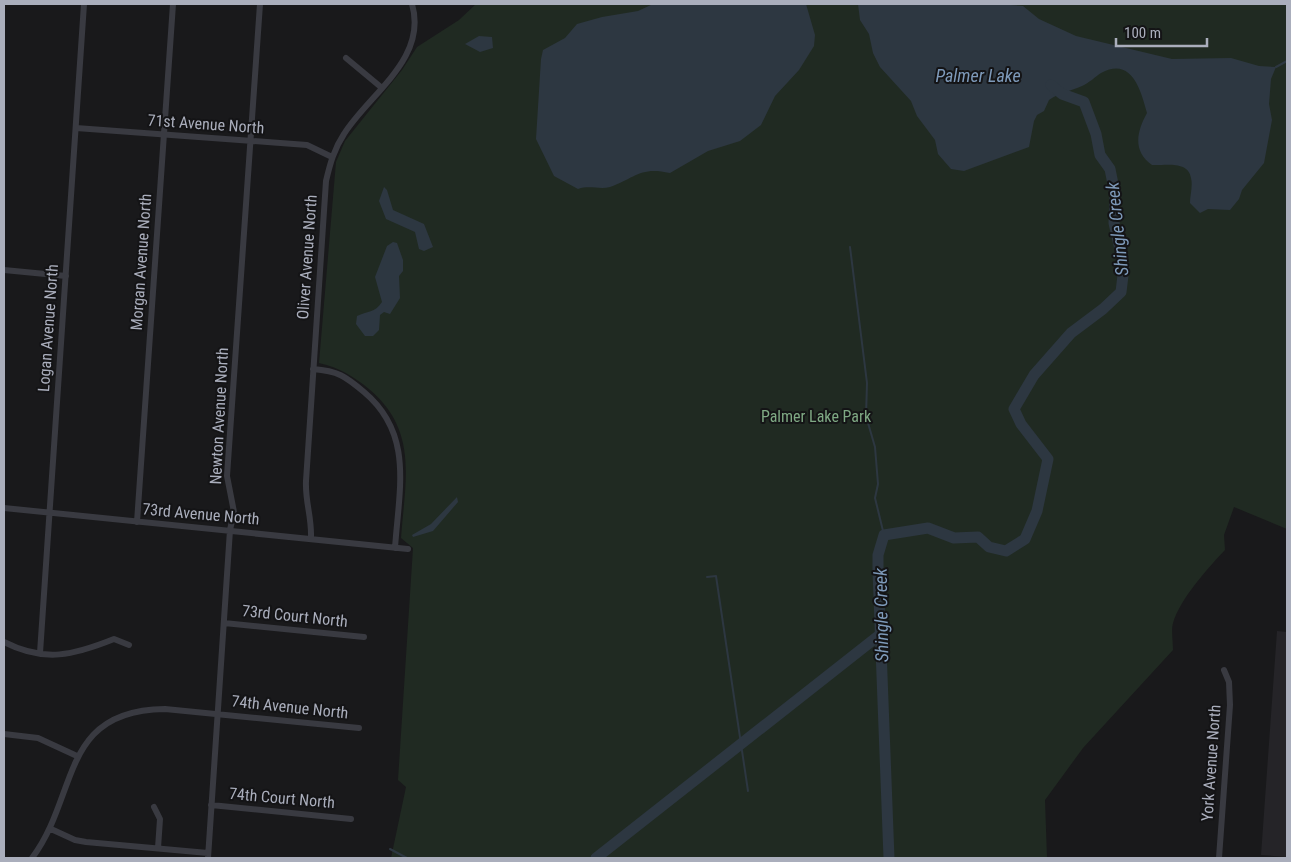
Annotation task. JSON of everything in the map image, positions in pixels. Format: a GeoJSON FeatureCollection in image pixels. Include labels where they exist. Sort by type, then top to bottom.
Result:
{"type":"FeatureCollection","features":[{"type":"Feature","properties":{"kind":"street","name":"Logan Avenue North"},"geometry":{"type":"LineString","coordinates":[[40,653],[84,4]]}},
{"type":"Feature","properties":{"kind":"street","name":"Morgan Avenue North"},"geometry":{"type":"LineString","coordinates":[[137,522],[173,4]]}},
{"type":"Feature","properties":{"kind":"street","name":"Newton Avenue North"},"geometry":{"type":"LineString","coordinates":[[208,856],[230,530],[234,512],[228,476],[260,4]]}},
{"type":"Feature","properties":{"kind":"street","name":"Oliver Avenue North"},"geometry":{"type":"LineString","coordinates":[[311,539],[312,517],[305,492],[326,181],[332,157],[345,132],[382,88],[411,46],[416,29],[412,4]]}},
{"type":"Feature","properties":{"kind":"street"},"geometry":{"type":"LineString","coordinates":[[346,58],[382,88]]}},
{"type":"Feature","properties":{"kind":"street","name":"71st Avenue North"},"geometry":{"type":"LineString","coordinates":[[76,128],[307,145],[332,157]]}},
{"type":"Feature","properties":{"kind":"street"},"geometry":{"type":"LineString","coordinates":[[4,270],[66,276]]}},
{"type":"Feature","properties":{"kind":"street"},"geometry":{"type":"LineString","coordinates":[[313,369],[343,375],[372,398],[390,423],[400,452],[395,548]]}},
{"type":"Feature","properties":{"kind":"street","name":"73rd Avenue North"},"geometry":{"type":"LineString","coordinates":[[4,508],[408,549]]}},
{"type":"Feature","properties":{"kind":"street","name":"73rd Court North"},"geometry":{"type":"LineString","coordinates":[[224,623],[364,637]]}},
{"type":"Feature","properties":{"kind":"street"},"geometry":{"type":"LineString","coordinates":[[4,642],[23,650],[40,653],[71,654],[114,639],[129,645]]}},
{"type":"Feature","properties":{"kind":"street","name":"York Avenue North"},"geometry":{"type":"LineString","coordinates":[[1219,858],[1230,705],[1229,682],[1224,670]]}},
{"type":"Feature","properties":{"kind":"street","name":"74th Avenue North"},"geometry":{"type":"LineString","coordinates":[[32,858],[51,829],[77,756],[94,733],[106,724],[134,712],[165,709],[359,728]]}},
{"type":"Feature","properties":{"kind":"street"},"geometry":{"type":"LineString","coordinates":[[4,734],[38,738],[77,756]]}},
{"type":"Feature","properties":{"kind":"street","name":"74th Court North"},"geometry":{"type":"LineString","coordinates":[[211,805],[351,819]]}},
{"type":"Feature","properties":{"kind":"street"},"geometry":{"type":"LineString","coordinates":[[154,807],[160,819],[158,848]]}},
{"type":"Feature","properties":{"kind":"street"},"geometry":{"type":"LineString","coordinates":[[51,829],[75,840],[86,842],[158,848],[208,856]]}},
{"type":"Feature","properties":{"kind":"shaded area"},"geometry":{"type":"Polygon","coordinates":[[[1277,631],[1287,632],[1287,857],[1261,855],[1277,631]]]}},
{"type":"Feature","properties":{"kind":"green space","name":"Palmer Lake Park"},"geometry":{"type":"Polygon","coordinates":[[[476,4],[1287,4],[1287,529],[1234,507],[1224,535],[1225,550],[1195,584],[1177,614],[1172,626],[1173,650],[1083,748],[1045,800],[1047,858],[391,858],[406,787],[398,780],[413,548],[401,538],[406,477],[402,440],[396,422],[385,405],[363,384],[340,370],[319,363],[336,162],[345,141],[402,70],[417,47],[459,20],[476,4]]]}},
{"type":"Feature","properties":{"kind":"water"},"geometry":{"type":"Polygon","coordinates":[[[653,4],[806,4],[815,35],[814,46],[799,70],[775,96],[761,125],[740,141],[708,151],[670,173],[660,171],[644,172],[610,187],[578,189],[554,176],[536,139],[543,50],[565,38],[577,24],[602,17],[638,11],[653,4]]]}},
{"type":"Feature","properties":{"kind":"water","name":"Palmer Lake"},"geometry":{"type":"Polygon","coordinates":[[[858,4],[997,4],[1023,6],[1039,19],[1076,36],[1172,59],[1231,58],[1259,66],[1276,67],[1271,79],[1269,104],[1272,120],[1264,163],[1242,190],[1239,199],[1230,210],[1208,209],[1200,213],[1190,203],[1192,181],[1189,172],[1181,166],[1152,165],[1141,154],[1138,140],[1147,113],[1142,95],[1128,72],[1112,69],[1101,73],[1085,85],[1049,100],[1044,111],[1037,115],[1034,121],[1029,147],[964,171],[951,169],[938,154],[935,140],[917,116],[911,101],[880,67],[873,53],[869,34],[860,20],[858,4]]]}},
{"type":"Feature","properties":{"kind":"water"},"geometry":{"type":"Polygon","coordinates":[[[479,36],[492,37],[493,48],[480,52],[465,44],[479,36]]]}},
{"type":"Feature","properties":{"kind":"water"},"geometry":{"type":"Polygon","coordinates":[[[384,187],[387,190],[393,210],[424,224],[433,247],[424,251],[419,249],[415,232],[386,219],[379,201],[384,187]]]}},
{"type":"Feature","properties":{"kind":"water"},"geometry":{"type":"Polygon","coordinates":[[[393,242],[397,243],[403,260],[403,271],[399,276],[400,298],[390,314],[384,312],[380,315],[379,330],[373,336],[365,336],[356,324],[357,316],[374,310],[382,302],[375,277],[387,246],[393,242]]]}},
{"type":"Feature","properties":{"kind":"water"},"geometry":{"type":"Polygon","coordinates":[[[457,497],[458,502],[433,531],[413,537],[412,535],[431,524],[457,497]]]}},
{"type":"Feature","properties":{"kind":"waterway"},"geometry":{"type":"LineString","coordinates":[[1276,67],[1287,61]]}},
{"type":"Feature","properties":{"kind":"waterway","name":"Shingle Creek"},"geometry":{"type":"LineString","coordinates":[[889,858],[878,571],[878,555],[884,535],[928,528],[954,538],[978,537],[989,547],[1006,551],[1025,539],[1037,511],[1048,459],[1021,424],[1014,409],[1034,375],[1071,333],[1103,309],[1121,292],[1124,267],[1114,223],[1115,194],[1110,169],[1100,155],[1096,134],[1084,102],[1062,94],[1051,85]]}},
{"type":"Feature","properties":{"kind":"waterway"},"geometry":{"type":"LineString","coordinates":[[850,247],[867,383],[866,416],[875,447],[878,484],[875,498],[884,535]]}},
{"type":"Feature","properties":{"kind":"waterway"},"geometry":{"type":"LineString","coordinates":[[707,577],[716,576],[748,791]]}},
{"type":"Feature","properties":{"kind":"waterway"},"geometry":{"type":"LineString","coordinates":[[596,858],[882,633]]}},
{"type":"Feature","properties":{"kind":"waterway"},"geometry":{"type":"LineString","coordinates":[[390,849],[407,858]]}}]}
